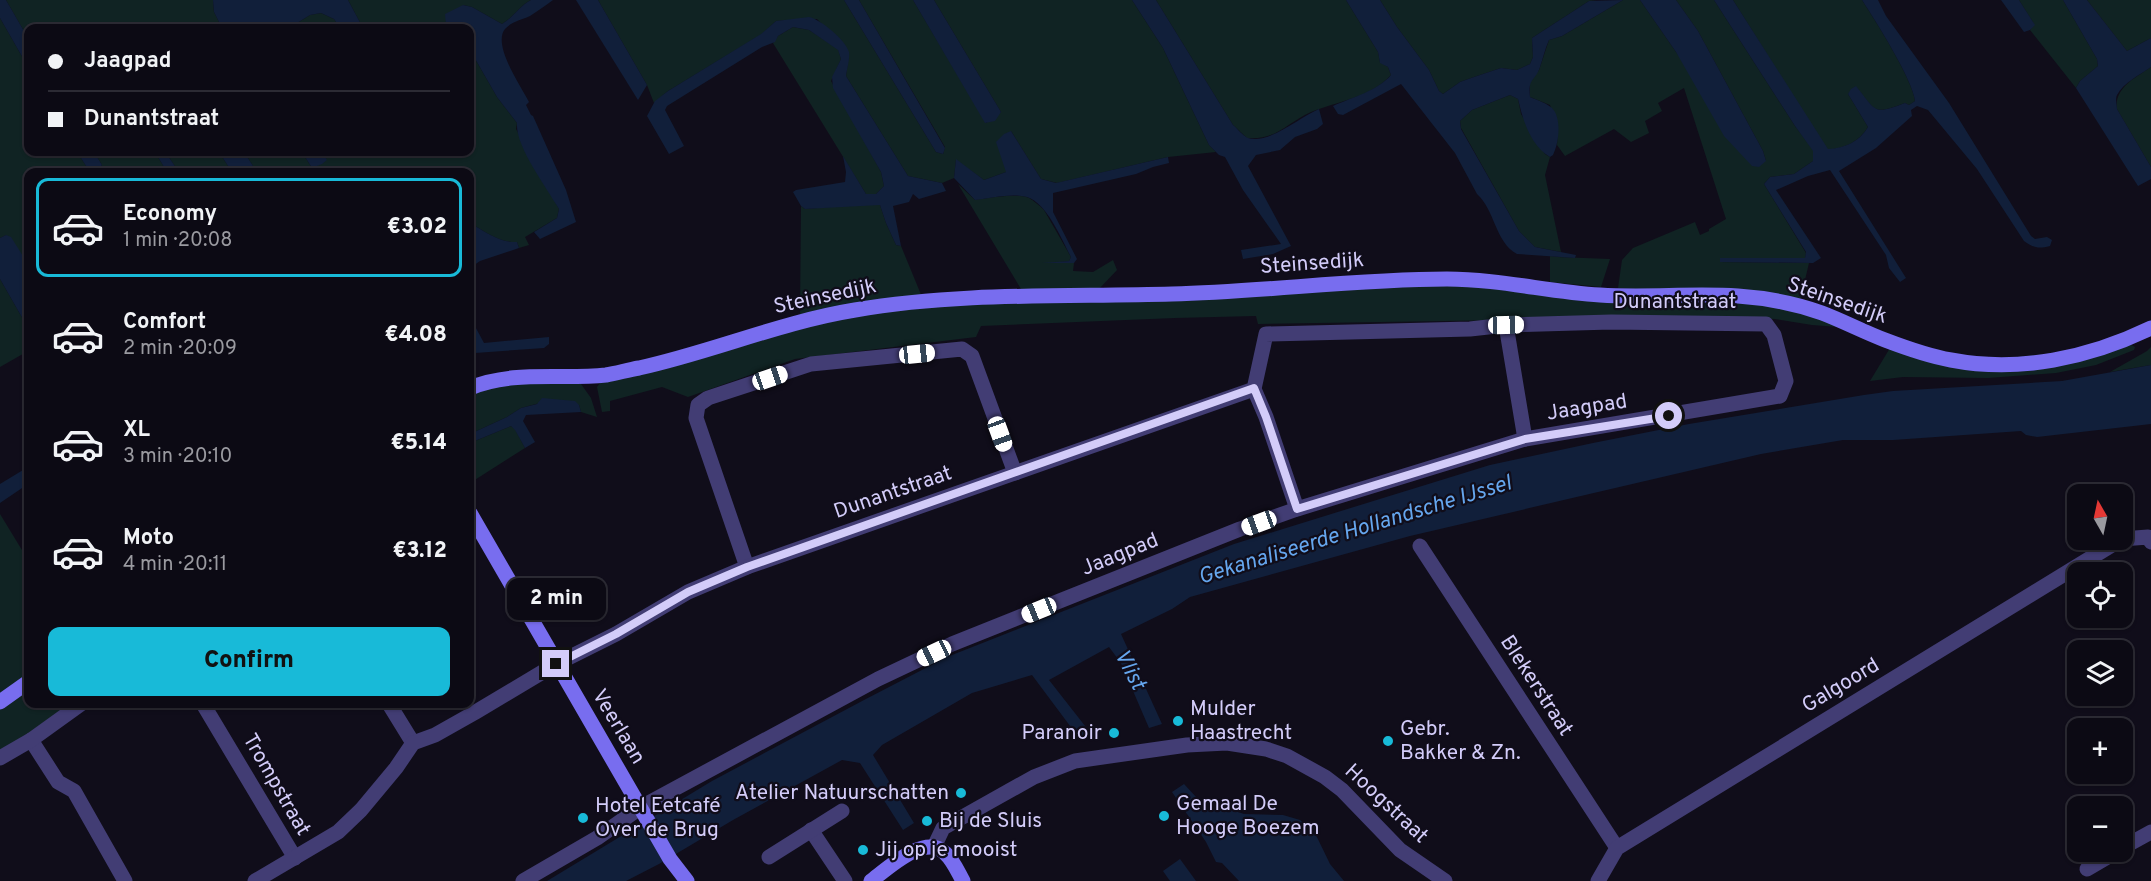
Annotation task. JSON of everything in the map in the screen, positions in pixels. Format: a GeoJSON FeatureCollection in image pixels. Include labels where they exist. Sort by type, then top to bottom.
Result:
{"type":"FeatureCollection","features":[{"type":"Feature","properties":{"kind":"street","name":"Steinsedijk"},"geometry":{"type":"LineString","coordinates":[[474,386],[516,377],[607,375],[657,364],[812,318],[905,303],[1054,295],[1174,294],[1413,279],[1504,282],[1599,295],[1766,298],[1824,314],[1913,350],[1946,360],[1970,363],[2018,364],[2054,360],[2105,348],[2151,328]]}},
{"type":"Feature","properties":{"kind":"street","name":"Dunantstraat"},"geometry":{"type":"LineString","coordinates":[[413,743],[435,735],[556,664],[616,634],[688,592],[747,567],[1254,388],[1266,334],[1470,329],[1506,325],[1611,322],[1766,324],[1774,335],[1786,381],[1780,396]]}},
{"type":"Feature","properties":{"kind":"street"},"geometry":{"type":"LineString","coordinates":[[1506,325],[1525,439]]}},
{"type":"Feature","properties":{"kind":"street"},"geometry":{"type":"LineString","coordinates":[[747,567],[696,418],[698,405],[708,398],[811,364],[962,349],[972,356],[1015,473]]}},
{"type":"Feature","properties":{"kind":"street"},"geometry":{"type":"LineString","coordinates":[[1254,388],[1297,509]]}},
{"type":"Feature","properties":{"kind":"street","name":"Jaagpad"},"geometry":{"type":"LineString","coordinates":[[523,881],[878,679],[952,644],[1240,529],[1297,509],[1525,439],[1780,396]]}},
{"type":"Feature","properties":{"kind":"street","name":"Veerlaan"},"geometry":{"type":"LineString","coordinates":[[474,520],[670,859],[687,881]]}},
{"type":"Feature","properties":{"kind":"street","name":"Galgoord"},"geometry":{"type":"LineString","coordinates":[[2133,539],[2150,540]]}},
{"type":"Feature","properties":{"kind":"street","name":"Blekerstraat"},"geometry":{"type":"LineString","coordinates":[[1420,546],[1617,848]]}},
{"type":"Feature","properties":{"kind":"street","name":"Galgoord"},"geometry":{"type":"LineString","coordinates":[[1598,881],[1617,848],[2103,550]]}},
{"type":"Feature","properties":{"kind":"street"},"geometry":{"type":"LineString","coordinates":[[0,702],[24,685]]}},
{"type":"Feature","properties":{"kind":"street"},"geometry":{"type":"LineString","coordinates":[[0,758],[31,740],[75,708]]}},
{"type":"Feature","properties":{"kind":"street","name":"Trompstraat"},"geometry":{"type":"LineString","coordinates":[[205,708],[295,858]]}},
{"type":"Feature","properties":{"kind":"street"},"geometry":{"type":"LineString","coordinates":[[255,881],[338,832],[350,822],[396,768],[413,743],[391,708]]}},
{"type":"Feature","properties":{"kind":"street"},"geometry":{"type":"LineString","coordinates":[[31,740],[58,782],[74,791],[125,881]]}},
{"type":"Feature","properties":{"kind":"street","name":"Hoogstraat"},"geometry":{"type":"LineString","coordinates":[[934,847],[943,828],[1034,777],[1075,761],[1187,745],[1227,743],[1266,749],[1287,756],[1325,777],[1342,790],[1400,850],[1445,881]]}},
{"type":"Feature","properties":{"kind":"street"},"geometry":{"type":"LineString","coordinates":[[769,857],[842,810]]}},
{"type":"Feature","properties":{"kind":"street"},"geometry":{"type":"LineString","coordinates":[[811,830],[844,881]]}},
{"type":"Feature","properties":{"kind":"street"},"geometry":{"type":"LineString","coordinates":[[2133,842],[2151,832]]}},
{"type":"Feature","properties":{"kind":"street"},"geometry":{"type":"LineString","coordinates":[[871,881],[915,849],[923,846],[934,847],[946,853],[963,881]]}},
{"type":"Feature","properties":{"kind":"street"},"geometry":{"type":"LineString","coordinates":[[2087,869],[2099,862]]}},
{"type":"Feature","properties":{"kind":"green space"},"geometry":{"type":"Polygon","coordinates":[[[6,0],[213,0],[214,12],[220,24],[24,24],[24,31],[6,0]]]}},
{"type":"Feature","properties":{"kind":"green space"},"geometry":{"type":"Polygon","coordinates":[[[348,0],[531,0],[502,24],[472,7],[463,5],[446,24],[361,24],[348,0]]]}},
{"type":"Feature","properties":{"kind":"green space"},"geometry":{"type":"Polygon","coordinates":[[[598,0],[844,0],[936,152],[943,154],[945,147],[859,0],[913,0],[986,123],[1001,112],[934,0],[1132,0],[1163,48],[1209,145],[1216,152],[1168,157],[1057,183],[1041,179],[1011,131],[1006,172],[984,180],[956,160],[954,178],[942,183],[908,176],[846,76],[849,54],[817,19],[776,21],[762,34],[668,91],[654,103],[647,85],[598,0]]]}},
{"type":"Feature","properties":{"kind":"green space"},"geometry":{"type":"Polygon","coordinates":[[[1156,0],[1346,0],[1378,52],[1380,62],[1388,67],[1391,75],[1383,83],[1364,94],[1302,116],[1274,134],[1247,138],[1233,125],[1156,0]]]}},
{"type":"Feature","properties":{"kind":"green space"},"geometry":{"type":"Polygon","coordinates":[[[1380,0],[1597,0],[1589,1],[1532,38],[1533,57],[1530,64],[1517,70],[1501,68],[1471,78],[1460,82],[1443,94],[1380,0]]]}},
{"type":"Feature","properties":{"kind":"green space"},"geometry":{"type":"Polygon","coordinates":[[[1623,0],[1640,0],[1676,52],[1766,161],[1763,151],[1698,31],[1676,0],[1714,0],[1795,126],[1814,151],[1813,161],[1794,174],[1770,177],[1764,184],[1806,253],[1805,258],[1721,258],[1720,262],[1809,263],[1800,301],[1618,288],[1622,260],[1633,248],[1695,222],[1700,235],[1726,219],[1684,88],[1658,103],[1662,111],[1645,121],[1649,133],[1631,142],[1614,129],[1565,156],[1557,145],[1558,131],[1550,105],[1530,97],[1530,82],[1539,70],[1549,40],[1562,36],[1623,0]]]}},
{"type":"Feature","properties":{"kind":"green space"},"geometry":{"type":"Polygon","coordinates":[[[1733,0],[1862,0],[1901,65],[1915,101],[1909,105],[1905,103],[1887,109],[1876,109],[1856,87],[1848,94],[1868,127],[1851,143],[1827,150],[1733,0]]]}},
{"type":"Feature","properties":{"kind":"green space"},"geometry":{"type":"Polygon","coordinates":[[[2019,0],[2063,0],[2097,59],[2098,66],[2080,81],[2076,88],[2030,30],[2034,24],[2019,0]]]}},
{"type":"Feature","properties":{"kind":"green space"},"geometry":{"type":"Polygon","coordinates":[[[2087,0],[2151,0],[2151,38],[2127,51],[2087,0]]]}},
{"type":"Feature","properties":{"kind":"green space"},"geometry":{"type":"Polygon","coordinates":[[[321,13],[334,19],[337,24],[295,24],[310,15],[321,13]]]}},
{"type":"Feature","properties":{"kind":"green space"},"geometry":{"type":"Polygon","coordinates":[[[0,18],[24,60],[24,156],[80,156],[87,168],[24,168],[24,259],[6,235],[0,238],[0,18]]]}},
{"type":"Feature","properties":{"kind":"green space"},"geometry":{"type":"Polygon","coordinates":[[[793,27],[809,30],[838,49],[841,59],[831,81],[881,172],[884,186],[876,194],[866,194],[773,43],[778,36],[793,27]]]}},
{"type":"Feature","properties":{"kind":"green space"},"geometry":{"type":"Polygon","coordinates":[[[474,57],[497,97],[517,123],[516,129],[559,209],[557,218],[525,237],[529,245],[519,248],[517,242],[498,239],[474,226],[474,168],[312,168],[326,160],[324,156],[474,156],[474,57]]]}},
{"type":"Feature","properties":{"kind":"green space"},"geometry":{"type":"Polygon","coordinates":[[[2151,67],[2151,167],[2117,109],[2117,102],[2122,89],[2151,67]]]}},
{"type":"Feature","properties":{"kind":"green space"},"geometry":{"type":"Polygon","coordinates":[[[1510,95],[1518,99],[1521,114],[1545,154],[1550,157],[1545,175],[1561,252],[1535,247],[1519,231],[1461,128],[1460,121],[1472,110],[1510,95]]]}},
{"type":"Feature","properties":{"kind":"green space"},"geometry":{"type":"Polygon","coordinates":[[[96,156],[160,156],[158,157],[165,168],[100,168],[102,165],[96,156]]]}},
{"type":"Feature","properties":{"kind":"green space"},"geometry":{"type":"Polygon","coordinates":[[[168,156],[222,156],[229,168],[176,168],[168,156]]]}},
{"type":"Feature","properties":{"kind":"green space"},"geometry":{"type":"Polygon","coordinates":[[[247,156],[304,156],[312,168],[254,168],[247,156]]]}},
{"type":"Feature","properties":{"kind":"green space"},"geometry":{"type":"Polygon","coordinates":[[[958,184],[975,200],[1017,196],[1029,198],[1039,205],[1071,257],[1069,261],[1052,263],[1074,263],[1073,271],[1093,272],[1113,260],[1117,270],[1098,290],[1021,289],[958,184]]]}},
{"type":"Feature","properties":{"kind":"green space"},"geometry":{"type":"Polygon","coordinates":[[[880,205],[896,245],[901,246],[922,297],[800,315],[801,206],[805,209],[880,205]]]}},
{"type":"Feature","properties":{"kind":"green space"},"geometry":{"type":"Polygon","coordinates":[[[1550,256],[1610,259],[1601,287],[1550,282],[1550,256]]]}},
{"type":"Feature","properties":{"kind":"green space"},"geometry":{"type":"Polygon","coordinates":[[[0,279],[24,321],[24,353],[0,367],[0,279]]]}},
{"type":"Feature","properties":{"kind":"green space"},"geometry":{"type":"Polygon","coordinates":[[[1454,284],[1766,304],[1822,319],[1838,327],[1775,319],[1689,317],[1258,324],[1256,316],[981,326],[976,337],[795,359],[688,397],[662,387],[610,401],[610,411],[602,412],[597,387],[601,382],[815,323],[925,306],[1454,284]]]}},
{"type":"Feature","properties":{"kind":"green space"},"geometry":{"type":"Polygon","coordinates":[[[2131,345],[2135,347],[2134,350],[2096,365],[2056,373],[1988,378],[1903,377],[1870,381],[1890,348],[1943,365],[2131,345]]]}},
{"type":"Feature","properties":{"kind":"green space"},"geometry":{"type":"Polygon","coordinates":[[[2151,347],[2151,365],[2110,372],[2147,351],[2151,347]]]}},
{"type":"Feature","properties":{"kind":"green space"},"geometry":{"type":"Polygon","coordinates":[[[517,382],[581,384],[591,398],[597,417],[581,412],[579,405],[551,400],[521,408],[474,432],[474,392],[517,382]]]}},
{"type":"Feature","properties":{"kind":"green space"},"geometry":{"type":"Polygon","coordinates":[[[511,426],[525,448],[474,480],[474,441],[511,426]]]}},
{"type":"Feature","properties":{"kind":"green space"},"geometry":{"type":"Polygon","coordinates":[[[0,514],[24,553],[24,678],[0,694],[0,514]]]}},
{"type":"Feature","properties":{"kind":"green space"},"geometry":{"type":"Polygon","coordinates":[[[24,691],[24,708],[63,708],[0,750],[0,707],[24,691]]]}},
{"type":"Feature","properties":{"kind":"water"},"geometry":{"type":"Polygon","coordinates":[[[0,0],[6,0],[24,31],[24,60],[0,18],[0,0]]]}},
{"type":"Feature","properties":{"kind":"water"},"geometry":{"type":"Polygon","coordinates":[[[213,0],[348,0],[361,24],[337,24],[334,19],[321,13],[310,15],[295,24],[220,24],[214,12],[213,0]]]}},
{"type":"Feature","properties":{"kind":"water"},"geometry":{"type":"Polygon","coordinates":[[[531,0],[553,0],[530,16],[508,26],[502,36],[502,45],[509,66],[529,102],[526,105],[566,190],[576,222],[540,239],[534,232],[557,218],[559,209],[526,155],[517,123],[497,97],[474,57],[474,24],[446,24],[445,14],[463,5],[472,7],[502,24],[531,0]]]}},
{"type":"Feature","properties":{"kind":"water"},"geometry":{"type":"Polygon","coordinates":[[[576,0],[598,0],[647,85],[638,100],[576,0]]]}},
{"type":"Feature","properties":{"kind":"water"},"geometry":{"type":"Polygon","coordinates":[[[844,0],[859,0],[945,148],[943,154],[936,152],[844,0]]]}},
{"type":"Feature","properties":{"kind":"water"},"geometry":{"type":"Polygon","coordinates":[[[913,0],[934,0],[1001,112],[995,121],[985,123],[913,0]]]}},
{"type":"Feature","properties":{"kind":"water"},"geometry":{"type":"Polygon","coordinates":[[[1132,0],[1156,0],[1233,125],[1246,137],[1265,138],[1319,109],[1323,124],[1317,129],[1295,137],[1280,150],[1256,155],[1248,166],[1291,246],[1273,254],[1243,259],[1241,250],[1281,244],[1243,190],[1225,157],[1219,155],[1209,145],[1163,48],[1132,0]]]}},
{"type":"Feature","properties":{"kind":"water"},"geometry":{"type":"Polygon","coordinates":[[[1346,0],[1380,0],[1443,94],[1460,82],[1471,78],[1501,68],[1517,70],[1530,64],[1533,57],[1532,38],[1589,1],[1623,0],[1562,36],[1549,40],[1538,72],[1531,83],[1530,97],[1544,103],[1555,112],[1558,137],[1553,155],[1550,157],[1537,146],[1525,123],[1518,99],[1510,95],[1472,110],[1460,121],[1461,129],[1519,231],[1535,247],[1576,255],[1575,258],[1517,254],[1510,249],[1499,234],[1488,208],[1477,194],[1455,153],[1401,84],[1343,115],[1338,114],[1333,106],[1372,89],[1391,75],[1388,67],[1380,63],[1378,52],[1346,0]]]}},
{"type":"Feature","properties":{"kind":"water"},"geometry":{"type":"Polygon","coordinates":[[[1640,0],[1676,0],[1698,31],[1763,151],[1766,161],[1759,167],[1752,166],[1724,136],[1676,52],[1640,0]]]}},
{"type":"Feature","properties":{"kind":"water"},"geometry":{"type":"Polygon","coordinates":[[[1714,0],[1733,0],[1828,149],[1851,143],[1868,127],[1848,94],[1856,86],[1876,109],[1887,109],[1905,103],[1909,105],[1915,101],[1901,65],[1862,0],[1878,0],[1886,16],[1949,103],[2031,236],[2035,239],[2047,237],[2052,240],[2050,246],[2036,247],[2024,241],[1977,169],[1928,110],[1917,106],[1911,110],[1912,116],[1876,148],[1839,171],[1906,278],[1900,282],[1889,268],[1886,255],[1830,170],[1808,176],[1776,190],[1821,258],[1813,263],[1720,262],[1720,258],[1805,258],[1806,252],[1764,184],[1770,177],[1794,174],[1813,161],[1813,151],[1714,0]]]}},
{"type":"Feature","properties":{"kind":"water"},"geometry":{"type":"Polygon","coordinates":[[[2001,0],[2019,0],[2035,25],[2024,32],[2001,0]]]}},
{"type":"Feature","properties":{"kind":"water"},"geometry":{"type":"Polygon","coordinates":[[[2063,0],[2087,0],[2127,51],[2151,38],[2151,67],[2132,79],[2116,98],[2117,109],[2151,167],[2151,179],[2138,186],[2076,88],[2080,81],[2098,66],[2097,59],[2063,0]]]}},
{"type":"Feature","properties":{"kind":"water"},"geometry":{"type":"Polygon","coordinates":[[[809,17],[832,31],[847,47],[849,61],[846,76],[908,176],[942,183],[946,191],[919,199],[913,194],[909,202],[893,206],[901,246],[896,245],[880,205],[805,209],[793,192],[845,182],[843,156],[866,194],[876,194],[884,186],[881,172],[833,88],[832,77],[841,59],[838,50],[809,30],[793,27],[778,36],[775,42],[762,47],[667,106],[665,110],[684,146],[669,154],[647,116],[655,101],[668,91],[761,34],[776,21],[809,17]]]}},
{"type":"Feature","properties":{"kind":"water"},"geometry":{"type":"Polygon","coordinates":[[[1011,131],[1041,179],[1056,183],[1168,157],[1169,163],[1136,174],[1053,193],[1053,212],[1077,259],[1074,263],[1042,263],[1069,261],[1071,257],[1053,223],[1041,207],[1027,197],[1021,196],[975,200],[954,178],[956,159],[984,180],[1006,172],[996,142],[1011,131]]]}},
{"type":"Feature","properties":{"kind":"water"},"geometry":{"type":"Polygon","coordinates":[[[80,156],[96,156],[102,165],[100,168],[87,168],[80,156]]]}},
{"type":"Feature","properties":{"kind":"water"},"geometry":{"type":"Polygon","coordinates":[[[168,156],[176,168],[165,168],[158,157],[168,156]]]}},
{"type":"Feature","properties":{"kind":"water"},"geometry":{"type":"Polygon","coordinates":[[[222,156],[247,156],[254,168],[229,168],[222,156]]]}},
{"type":"Feature","properties":{"kind":"water"},"geometry":{"type":"Polygon","coordinates":[[[304,156],[324,156],[327,160],[312,168],[304,156]]]}},
{"type":"Feature","properties":{"kind":"water"},"geometry":{"type":"Polygon","coordinates":[[[474,225],[498,239],[517,242],[519,248],[474,265],[474,225]]]}},
{"type":"Feature","properties":{"kind":"water"},"geometry":{"type":"Polygon","coordinates":[[[6,235],[11,237],[24,258],[24,321],[0,279],[0,238],[6,235]]]}},
{"type":"Feature","properties":{"kind":"water"},"geometry":{"type":"Polygon","coordinates":[[[474,324],[484,343],[549,337],[549,344],[544,348],[475,353],[474,324]]]}},
{"type":"Feature","properties":{"kind":"water"},"geometry":{"type":"Polygon","coordinates":[[[2151,365],[2151,424],[2037,437],[2026,435],[2021,431],[1893,440],[1843,440],[1761,454],[1410,536],[1190,597],[1172,609],[1121,634],[1162,724],[1149,728],[1121,663],[1109,647],[1049,680],[1089,731],[1079,738],[1032,675],[972,693],[882,745],[873,755],[914,823],[903,830],[860,763],[842,760],[626,881],[547,881],[712,781],[947,657],[1234,544],[1490,465],[1689,424],[1893,391],[2062,381],[2151,365]]]}},
{"type":"Feature","properties":{"kind":"water"},"geometry":{"type":"Polygon","coordinates":[[[542,398],[575,401],[581,412],[526,415],[523,421],[535,442],[525,448],[511,426],[474,441],[474,432],[521,408],[537,404],[542,398]]]}},
{"type":"Feature","properties":{"kind":"water"},"geometry":{"type":"Polygon","coordinates":[[[24,469],[24,487],[0,503],[0,484],[24,469]]]}},
{"type":"Feature","properties":{"kind":"water"},"geometry":{"type":"Polygon","coordinates":[[[1184,784],[1197,798],[1244,814],[1283,815],[1300,820],[1314,831],[1330,864],[1344,881],[1239,881],[1222,863],[1216,862],[1206,842],[1172,792],[1184,784]]]}},
{"type":"Feature","properties":{"kind":"water"},"geometry":{"type":"Polygon","coordinates":[[[1180,859],[1196,881],[1170,881],[1163,871],[1180,859]]]}},
{"type":"Feature","properties":{"kind":"place","name":"Mulder Haastrecht"},"geometry":{"type":"Point","coordinates":[1178,721]}},
{"type":"Feature","properties":{"kind":"place","name":"Paranoir"},"geometry":{"type":"Point","coordinates":[1114,733]}},
{"type":"Feature","properties":{"kind":"place","name":"Gebr. Bakker & Zn."},"geometry":{"type":"Point","coordinates":[1388,741]}},
{"type":"Feature","properties":{"kind":"place","name":"Atelier Natuurschatten"},"geometry":{"type":"Point","coordinates":[961,793]}},
{"type":"Feature","properties":{"kind":"place","name":"Gemaal De Hooge Boezem"},"geometry":{"type":"Point","coordinates":[1164,816]}},
{"type":"Feature","properties":{"kind":"place","name":"Hotel Eetcafé Over de Brug"},"geometry":{"type":"Point","coordinates":[583,818]}},
{"type":"Feature","properties":{"kind":"place","name":"Bij de Sluis"},"geometry":{"type":"Point","coordinates":[927,821]}},
{"type":"Feature","properties":{"kind":"place","name":"Jij op je mooist"},"geometry":{"type":"Point","coordinates":[863,850]}},
{"type":"Feature","properties":{"kind":"route"},"geometry":{"type":"LineString","coordinates":[[556,664],[616,634],[688,592],[747,567],[1142,430],[1254,388],[1297,509],[1525,439],[1669,416]]}},
{"type":"Feature","properties":{"kind":"water label","name":"Gekanaliseerde Hollandsche IJssel"},"geometry":{"type":"Point","coordinates":[1355,531]}},
{"type":"Feature","properties":{"kind":"water label","name":"Vlist"},"geometry":{"type":"Point","coordinates":[1129,670]}}]}
